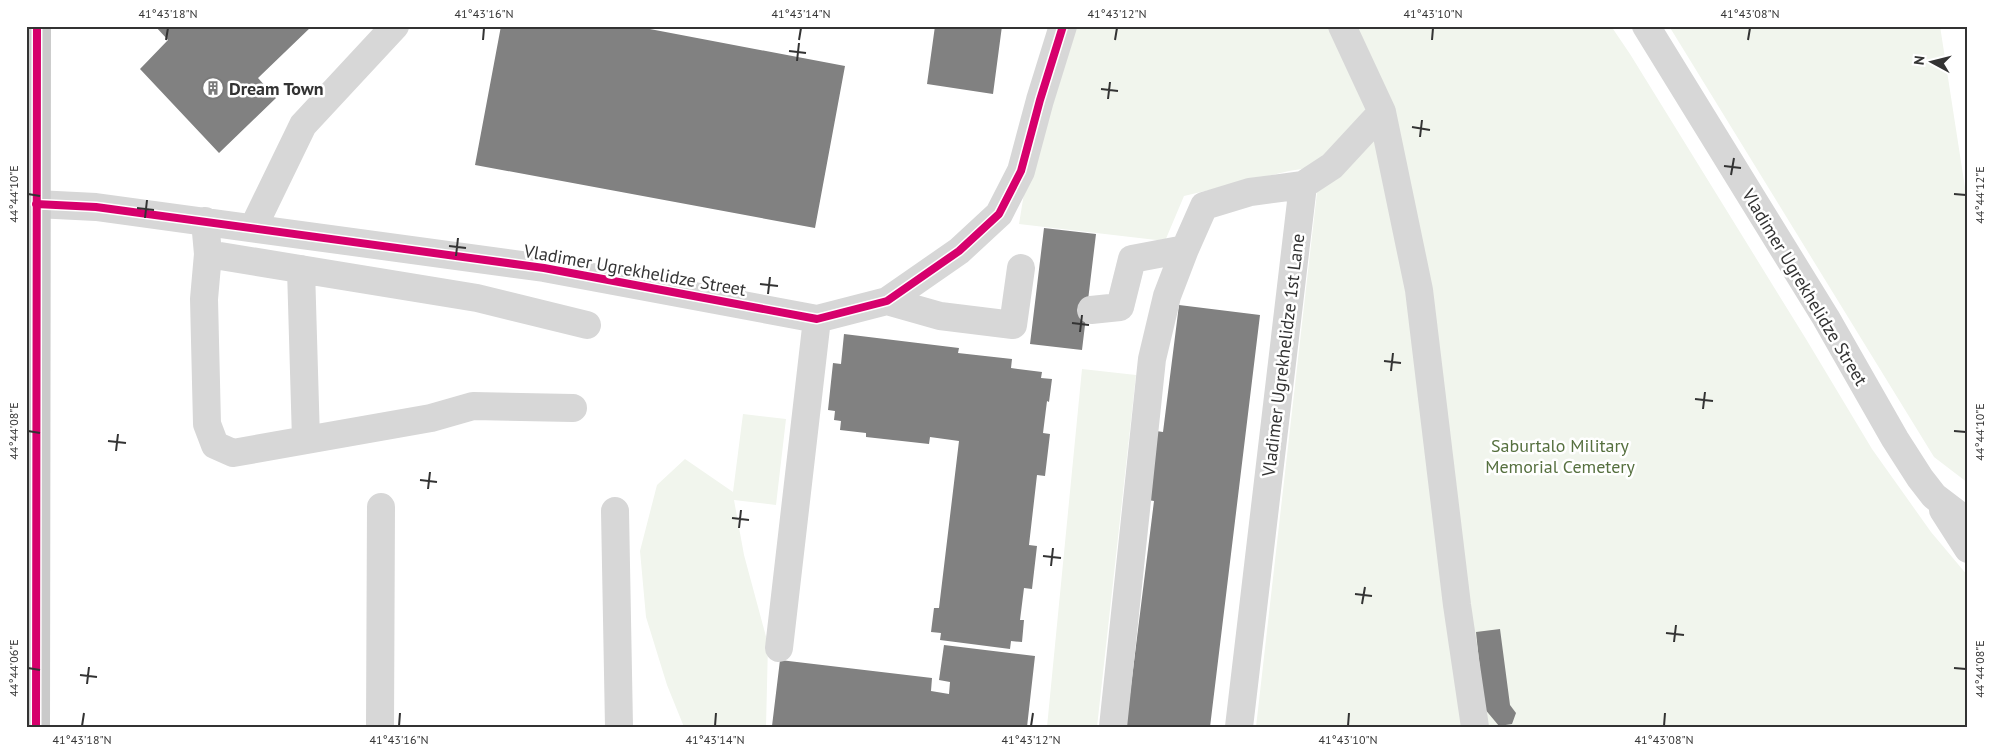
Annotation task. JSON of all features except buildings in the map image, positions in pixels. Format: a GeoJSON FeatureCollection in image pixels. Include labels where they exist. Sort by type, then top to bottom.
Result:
{"type":"FeatureCollection","features":[{"type":"Feature","properties":{"kind":"main road"},"geometry":{"type":"LineString","coordinates":[[36,727],[31,596],[31,484],[33,215],[38,132],[37,26]]}},
{"type":"Feature","properties":{"kind":"street"},"geometry":{"type":"LineString","coordinates":[[252,228],[303,124],[395,26]]}},
{"type":"Feature","properties":{"kind":"street","name":"Vladimer Ugrekhelidze Street"},"geometry":{"type":"LineString","coordinates":[[33,215],[96,207],[205,221],[544,268],[817,319],[888,301],[959,251],[999,214],[1021,171],[1040,100],[1063,26]]}},
{"type":"Feature","properties":{"kind":"street"},"geometry":{"type":"LineString","coordinates":[[1342,26],[1382,112],[1420,290],[1457,605],[1475,727]]}},
{"type":"Feature","properties":{"kind":"street","name":"Vladimer Ugrekhelidze Street"},"geometry":{"type":"LineString","coordinates":[[1646,26],[1826,318],[1895,439],[1920,478],[1934,496],[1968,522]]}},
{"type":"Feature","properties":{"kind":"street"},"geometry":{"type":"LineString","coordinates":[[1113,727],[1152,359],[1167,296],[1185,249],[1204,206],[1250,192],[1303,185],[1332,166],[1382,112]]}},
{"type":"Feature","properties":{"kind":"street","name":"Vladimer Ugrekhelidze 1st Lane"},"geometry":{"type":"LineString","coordinates":[[1239,727],[1303,185]]}},
{"type":"Feature","properties":{"kind":"street"},"geometry":{"type":"LineString","coordinates":[[205,221],[208,254],[204,299],[207,424],[215,445],[233,453],[431,418],[473,406],[573,408]]}},
{"type":"Feature","properties":{"kind":"street"},"geometry":{"type":"LineString","coordinates":[[1091,310],[1120,307],[1132,259],[1185,249]]}},
{"type":"Feature","properties":{"kind":"street"},"geometry":{"type":"LineString","coordinates":[[208,254],[477,298],[587,325]]}},
{"type":"Feature","properties":{"kind":"street"},"geometry":{"type":"LineString","coordinates":[[888,301],[940,316],[1013,325],[1021,268]]}},
{"type":"Feature","properties":{"kind":"street"},"geometry":{"type":"LineString","coordinates":[[301,269],[306,440]]}},
{"type":"Feature","properties":{"kind":"street"},"geometry":{"type":"LineString","coordinates":[[779,648],[817,319]]}},
{"type":"Feature","properties":{"kind":"street"},"geometry":{"type":"LineString","coordinates":[[1934,496],[1968,499]]}},
{"type":"Feature","properties":{"kind":"street"},"geometry":{"type":"LineString","coordinates":[[1934,496],[1968,549]]}},
{"type":"Feature","properties":{"kind":"street"},"geometry":{"type":"LineString","coordinates":[[380,506],[380,727]]}},
{"type":"Feature","properties":{"kind":"street"},"geometry":{"type":"LineString","coordinates":[[615,511],[619,727]]}},
{"type":"Feature","properties":{"kind":"green space","name":"Saburtalo Military Memorial Cemetery"},"geometry":{"type":"Polygon","coordinates":[[[1070,26],[1611,26],[1806,339],[1872,449],[1931,532],[1968,576],[1968,727],[1256,727],[1320,166],[1289,171],[1184,196],[1165,241],[1019,224],[1027,175],[1070,26]]]}},
{"type":"Feature","properties":{"kind":"green space"},"geometry":{"type":"Polygon","coordinates":[[[1669,26],[1940,26],[1968,207],[1968,483],[1934,457],[1669,26]]]}},
{"type":"Feature","properties":{"kind":"green space"},"geometry":{"type":"Polygon","coordinates":[[[1082,369],[1136,375],[1097,727],[1047,727],[1082,369]]]}},
{"type":"Feature","properties":{"kind":"green space"},"geometry":{"type":"Polygon","coordinates":[[[743,414],[786,419],[776,505],[734,500],[744,555],[768,644],[766,727],[684,727],[667,685],[646,617],[640,551],[657,485],[685,459],[733,492],[743,414]]]}},
{"type":"Feature","properties":{"kind":"cycle path"},"geometry":{"type":"LineString","coordinates":[[36,727],[37,26]]}},
{"type":"Feature","properties":{"kind":"cycle path"},"geometry":{"type":"LineString","coordinates":[[36,204],[96,207],[544,268],[817,319],[887,301],[959,251],[999,214],[1021,171],[1040,100],[1063,26]]}},
{"type":"Feature","properties":{"kind":"place","name":"Dream Town"},"geometry":{"type":"Point","coordinates":[213,88]}}]}
